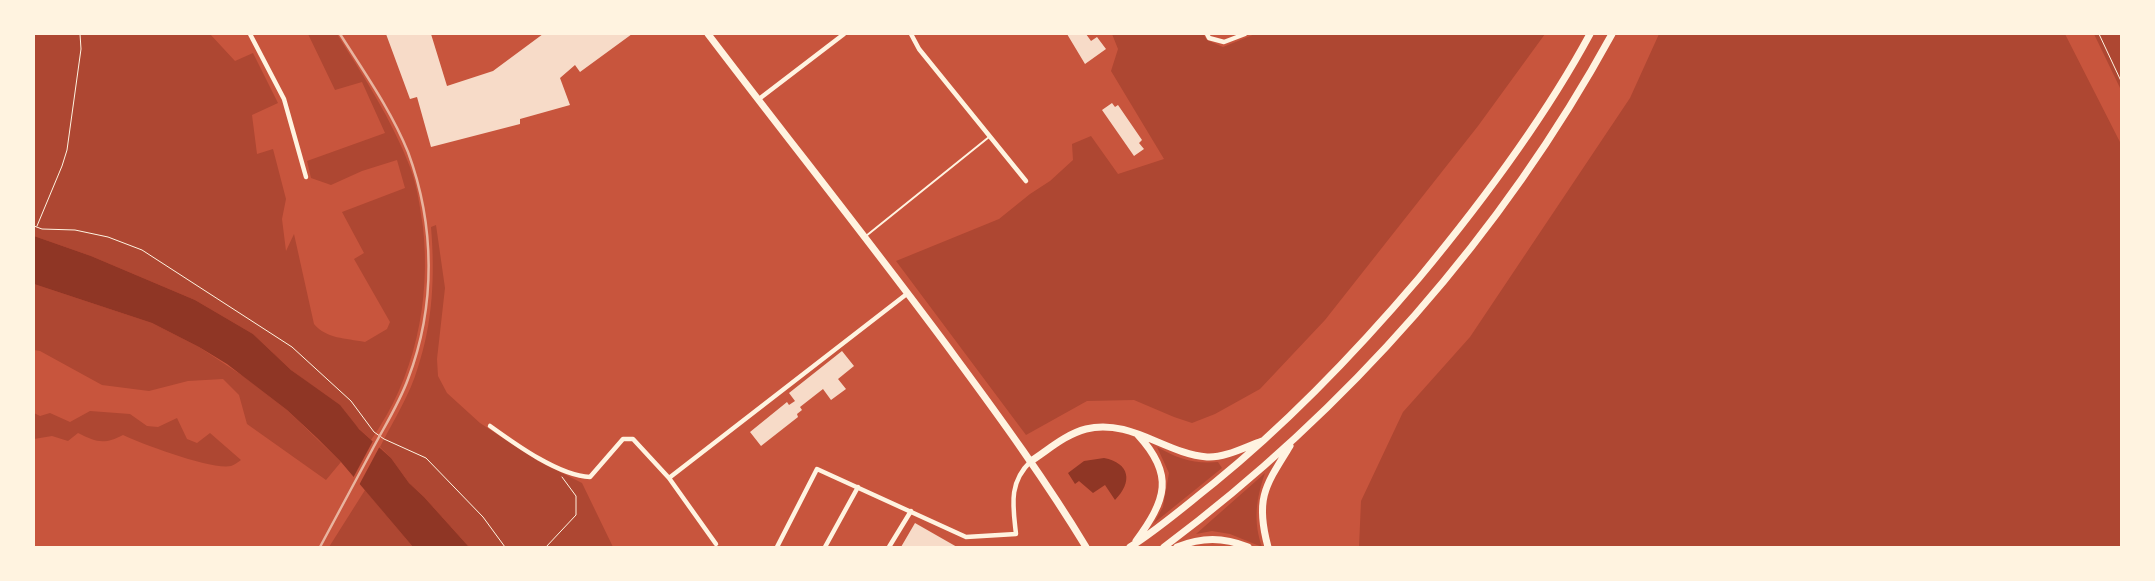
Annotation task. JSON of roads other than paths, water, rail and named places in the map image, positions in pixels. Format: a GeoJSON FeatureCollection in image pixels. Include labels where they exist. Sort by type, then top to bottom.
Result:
{"type":"FeatureCollection","features":[{"type":"Feature","properties":{"kind":"main road"},"geometry":{"type":"LineString","coordinates":[[708,34],[908,293],[1031,462],[1086,547]]}},
{"type":"Feature","properties":{"kind":"main road"},"geometry":{"type":"LineString","coordinates":[[1131,546],[1162,525],[1267,439],[1344,363],[1385,318],[1460,227],[1533,126],[1590,34]]}},
{"type":"Feature","properties":{"kind":"main road"},"geometry":{"type":"LineString","coordinates":[[1164,547],[1225,500],[1295,439],[1341,395],[1396,337],[1460,261],[1542,149],[1584,83],[1612,34]]}},
{"type":"Feature","properties":{"kind":"main road"},"geometry":{"type":"LineString","coordinates":[[1031,462],[1073,434],[1084,430],[1105,427],[1147,436],[1190,454],[1209,457],[1224,455],[1267,439]]}},
{"type":"Feature","properties":{"kind":"main road"},"geometry":{"type":"LineString","coordinates":[[1131,546],[1157,509],[1163,486],[1158,461],[1152,450],[1138,435]]}},
{"type":"Feature","properties":{"kind":"main road"},"geometry":{"type":"LineString","coordinates":[[1268,547],[1261,523],[1264,493],[1272,475],[1295,439]]}},
{"type":"Feature","properties":{"kind":"main road"},"geometry":{"type":"LineString","coordinates":[[1177,547],[1189,542],[1211,539],[1223,539],[1248,547]]}},
{"type":"Feature","properties":{"kind":"street"},"geometry":{"type":"LineString","coordinates":[[250,34],[284,98],[306,177]]}},
{"type":"Feature","properties":{"kind":"street"},"geometry":{"type":"LineString","coordinates":[[759,99],[844,34]]}},
{"type":"Feature","properties":{"kind":"street"},"geometry":{"type":"LineString","coordinates":[[911,34],[919,49],[1026,181]]}},
{"type":"Feature","properties":{"kind":"street"},"geometry":{"type":"LineString","coordinates":[[1207,34],[1209,38],[1224,42],[1245,34]]}},
{"type":"Feature","properties":{"kind":"street"},"geometry":{"type":"LineString","coordinates":[[669,478],[908,293]]}},
{"type":"Feature","properties":{"kind":"street"},"geometry":{"type":"LineString","coordinates":[[490,426],[532,455],[579,477],[590,477],[623,439],[634,438],[669,478],[716,544]]}},
{"type":"Feature","properties":{"kind":"street"},"geometry":{"type":"LineString","coordinates":[[777,547],[817,469],[966,537],[1016,534],[1013,509],[1016,481],[1021,470],[1031,462]]}},
{"type":"Feature","properties":{"kind":"street"},"geometry":{"type":"LineString","coordinates":[[826,547],[858,487]]}},
{"type":"Feature","properties":{"kind":"street"},"geometry":{"type":"LineString","coordinates":[[889,547],[911,511]]}},
{"type":"Feature","properties":{"kind":"lane"},"geometry":{"type":"LineString","coordinates":[[864,237],[990,137]]}},
{"type":"Feature","properties":{"kind":"railway"},"geometry":{"type":"LineString","coordinates":[[320,547],[396,406],[408,379],[424,323],[429,266],[423,208],[408,152],[385,106],[340,34]]}}]}
